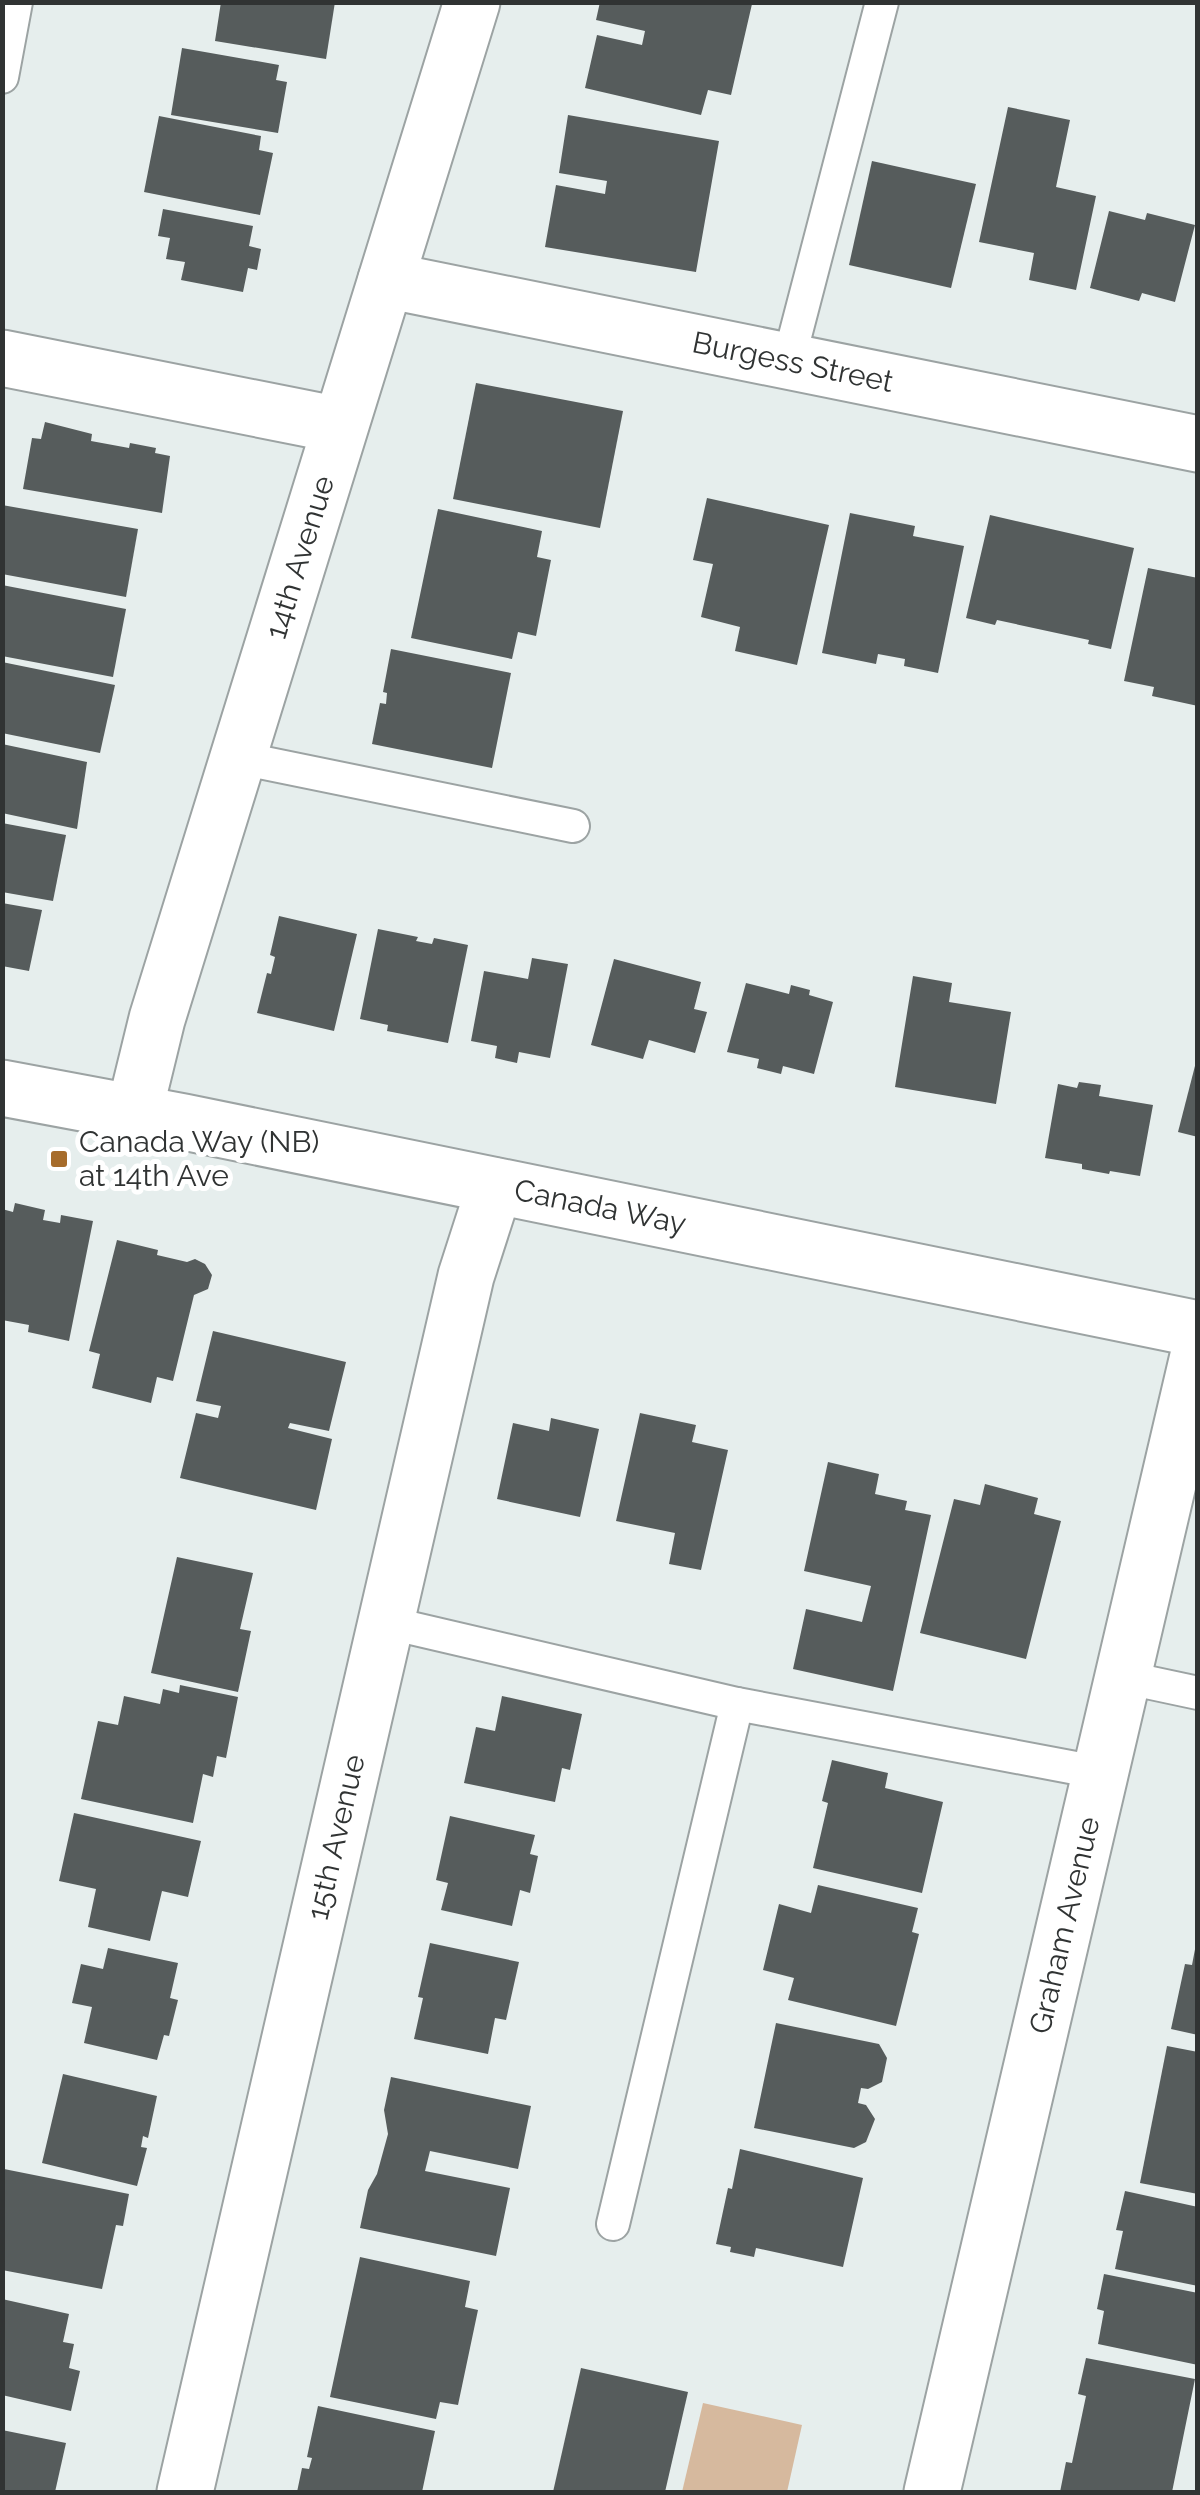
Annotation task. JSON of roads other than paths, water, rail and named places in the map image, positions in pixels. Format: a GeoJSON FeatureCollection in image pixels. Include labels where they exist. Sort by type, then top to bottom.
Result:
{"type":"FeatureCollection","features":[{"type":"Feature","properties":{"kind":"street","name":"14th Avenue"},"geometry":{"type":"LineString","coordinates":[[134,1113],[156,1019],[472,2]]}},
{"type":"Feature","properties":{"kind":"street","name":"Burgess Street"},"geometry":{"type":"LineString","coordinates":[[386,280],[1198,444]]}},
{"type":"Feature","properties":{"kind":"street"},"geometry":{"type":"LineString","coordinates":[[2,358],[339,424]]}},
{"type":"Feature","properties":{"kind":"street","name":"Canada Way"},"geometry":{"type":"LineString","coordinates":[[2,1088],[1198,1329]]}},
{"type":"Feature","properties":{"kind":"street","name":"15th Avenue"},"geometry":{"type":"LineString","coordinates":[[185,2492],[466,1276],[495,1186]]}},
{"type":"Feature","properties":{"kind":"street","name":"Graham Avenue"},"geometry":{"type":"LineString","coordinates":[[932,2492],[1198,1356]]}},
{"type":"Feature","properties":{"kind":"lane"},"geometry":{"type":"LineString","coordinates":[[2,76],[16,2]]}},
{"type":"Feature","properties":{"kind":"lane"},"geometry":{"type":"LineString","coordinates":[[788,362],[882,2]]}},
{"type":"Feature","properties":{"kind":"lane"},"geometry":{"type":"LineString","coordinates":[[240,758],[573,826]]}},
{"type":"Feature","properties":{"kind":"lane"},"geometry":{"type":"LineString","coordinates":[[385,1622],[736,1704],[1102,1773]]}},
{"type":"Feature","properties":{"kind":"lane"},"geometry":{"type":"LineString","coordinates":[[1122,1677],[1198,1693]]}},
{"type":"Feature","properties":{"kind":"lane"},"geometry":{"type":"LineString","coordinates":[[613,2224],[736,1704]]}},
{"type":"Feature","properties":{"kind":"place","name":"Canada Way (NB) at 14th Ave"},"geometry":{"type":"Point","coordinates":[59,1159]}}]}
